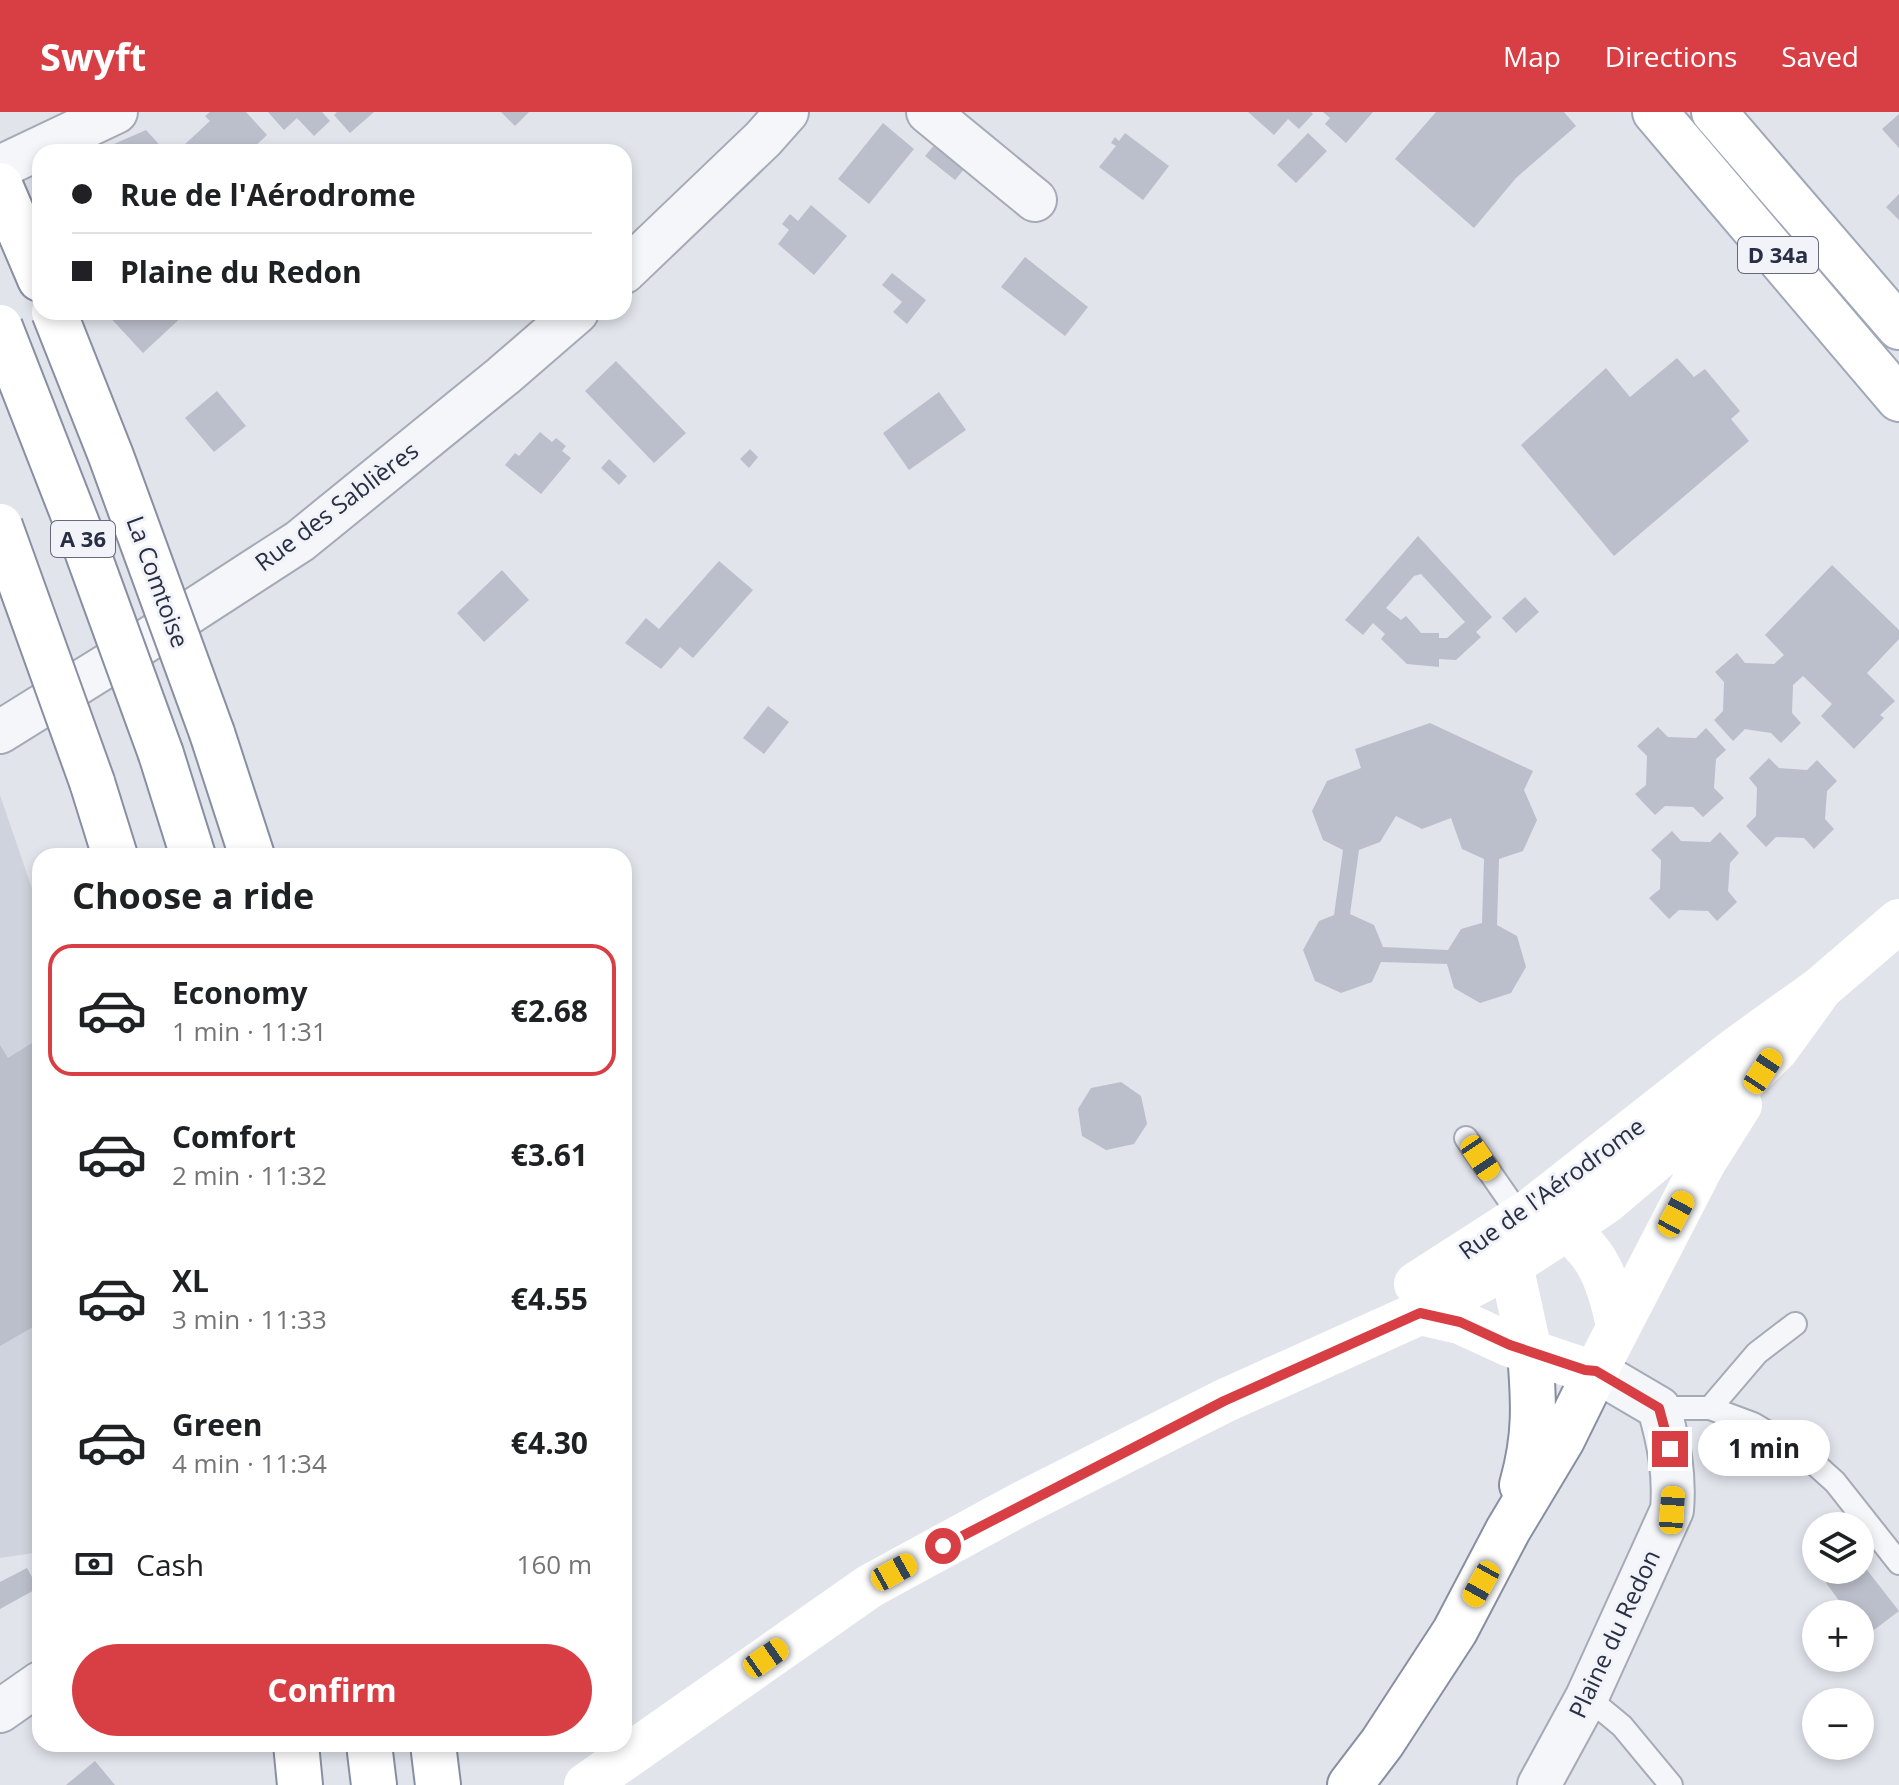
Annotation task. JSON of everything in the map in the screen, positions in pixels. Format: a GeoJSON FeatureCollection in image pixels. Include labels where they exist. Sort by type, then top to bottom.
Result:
{"type":"FeatureCollection","features":[{"type":"Feature","properties":{"kind":"main road","name":"D 34a"},"geometry":{"type":"LineString","coordinates":[[1655,112],[1899,399]]}},
{"type":"Feature","properties":{"kind":"main road","name":"D 34a"},"geometry":{"type":"LineString","coordinates":[[1714,112],[1899,327]]}},
{"type":"Feature","properties":{"kind":"main road"},"geometry":{"type":"LineString","coordinates":[[0,185],[32,260]]}},
{"type":"Feature","properties":{"kind":"main road","name":"La Comtoise"},"geometry":{"type":"LineString","coordinates":[[57,320],[111,456],[212,733],[249,848]]}},
{"type":"Feature","properties":{"kind":"main road","name":"A 36"},"geometry":{"type":"LineString","coordinates":[[0,327],[82,537],[161,754],[190,848]]}},
{"type":"Feature","properties":{"kind":"main road"},"geometry":{"type":"LineString","coordinates":[[0,526],[92,782],[113,848]]}},
{"type":"Feature","properties":{"kind":"main road","name":"Rue de l'Aérodrome"},"geometry":{"type":"LineString","coordinates":[[586,1785],[870,1586],[1017,1506],[1274,1378],[1420,1313],[1528,1229],[1736,1049],[1821,988],[1899,921]]}},
{"type":"Feature","properties":{"kind":"main road","name":"Rue de l'Aérodrome"},"geometry":{"type":"LineString","coordinates":[[1274,1378],[1401,1293],[1528,1229],[1607,1201],[1713,1111],[1777,1049],[1821,988]]}},
{"type":"Feature","properties":{"kind":"main road"},"geometry":{"type":"LineString","coordinates":[[1350,1785],[1429,1673],[1481,1584],[1508,1530],[1562,1440],[1704,1162],[1777,1049]]}},
{"type":"Feature","properties":{"kind":"main road"},"geometry":{"type":"LineString","coordinates":[[1508,1530],[1529,1460],[1535,1414],[1530,1352],[1528,1229],[1578,1237],[1604,1273],[1612,1293],[1618,1327]]}},
{"type":"Feature","properties":{"kind":"main road"},"geometry":{"type":"LineString","coordinates":[[1420,1313],[1460,1322],[1530,1352],[1596,1371]]}},
{"type":"Feature","properties":{"kind":"main road"},"geometry":{"type":"LineString","coordinates":[[297,1752],[300,1785]]}},
{"type":"Feature","properties":{"kind":"main road"},"geometry":{"type":"LineString","coordinates":[[370,1752],[374,1785]]}},
{"type":"Feature","properties":{"kind":"main road"},"geometry":{"type":"LineString","coordinates":[[434,1752],[438,1785]]}},
{"type":"Feature","properties":{"kind":"street"},"geometry":{"type":"LineString","coordinates":[[49,144],[116,112]]}},
{"type":"Feature","properties":{"kind":"street"},"geometry":{"type":"LineString","coordinates":[[632,264],[763,139],[787,112]]}},
{"type":"Feature","properties":{"kind":"street"},"geometry":{"type":"LineString","coordinates":[[928,112],[1035,200]]}},
{"type":"Feature","properties":{"kind":"street"},"geometry":{"type":"LineString","coordinates":[[0,167],[32,152]]}},
{"type":"Feature","properties":{"kind":"street","name":"Rue des Sablières"},"geometry":{"type":"LineString","coordinates":[[0,732],[300,541],[568,320]]}},
{"type":"Feature","properties":{"kind":"street"},"geometry":{"type":"LineString","coordinates":[[1596,1371],[1659,1408]]}},
{"type":"Feature","properties":{"kind":"street","name":"Plaine du Redon"},"geometry":{"type":"LineString","coordinates":[[1539,1785],[1587,1697],[1672,1510],[1675,1481],[1659,1408]]}},
{"type":"Feature","properties":{"kind":"street"},"geometry":{"type":"LineString","coordinates":[[0,1711],[32,1689]]}},
{"type":"Feature","properties":{"kind":"lane"},"geometry":{"type":"LineString","coordinates":[[1466,1138],[1528,1229]]}},
{"type":"Feature","properties":{"kind":"lane"},"geometry":{"type":"LineString","coordinates":[[1710,1408],[1757,1353],[1795,1324]]}},
{"type":"Feature","properties":{"kind":"lane"},"geometry":{"type":"LineString","coordinates":[[1659,1408],[1710,1408],[1753,1424],[1805,1455],[1835,1482],[1899,1563]]}},
{"type":"Feature","properties":{"kind":"lane"},"geometry":{"type":"LineString","coordinates":[[1587,1697],[1622,1726],[1671,1785]]}},
{"type":"Feature","properties":{"kind":"shaded area"},"geometry":{"type":"Polygon","coordinates":[[[0,795],[32,889],[32,1553],[0,1558],[0,795]]]}},
{"type":"Feature","properties":{"kind":"building"},"geometry":{"type":"Polygon","coordinates":[[[210,112],[246,112],[267,135],[257,144],[185,144],[210,121],[205,116],[210,112]]]}},
{"type":"Feature","properties":{"kind":"building"},"geometry":{"type":"Polygon","coordinates":[[[268,112],[322,112],[330,121],[314,136],[297,118],[284,130],[268,112]]]}},
{"type":"Feature","properties":{"kind":"building"},"geometry":{"type":"Polygon","coordinates":[[[337,112],[374,112],[350,133],[334,115],[337,112]]]}},
{"type":"Feature","properties":{"kind":"building"},"geometry":{"type":"Polygon","coordinates":[[[501,112],[529,112],[515,126],[501,112]]]}},
{"type":"Feature","properties":{"kind":"building"},"geometry":{"type":"Polygon","coordinates":[[[1248,112],[1313,114],[1299,129],[1288,119],[1274,135],[1248,112]]]}},
{"type":"Feature","properties":{"kind":"building"},"geometry":{"type":"Polygon","coordinates":[[[1323,112],[1373,112],[1346,143],[1325,124],[1330,118],[1323,112]]]}},
{"type":"Feature","properties":{"kind":"building"},"geometry":{"type":"Polygon","coordinates":[[[1436,112],[1564,112],[1576,126],[1516,178],[1474,228],[1395,159],[1436,112]]]}},
{"type":"Feature","properties":{"kind":"building"},"geometry":{"type":"Polygon","coordinates":[[[1899,114],[1899,148],[1882,129],[1899,114]]]}},
{"type":"Feature","properties":{"kind":"building"},"geometry":{"type":"Polygon","coordinates":[[[883,123],[914,149],[869,204],[838,179],[883,123]]]}},
{"type":"Feature","properties":{"kind":"building"},"geometry":{"type":"Polygon","coordinates":[[[146,130],[159,144],[114,144],[146,130]]]}},
{"type":"Feature","properties":{"kind":"building"},"geometry":{"type":"Polygon","coordinates":[[[1125,133],[1169,166],[1143,200],[1099,167],[1116,146],[1111,143],[1115,137],[1119,141],[1125,133]]]}},
{"type":"Feature","properties":{"kind":"building"},"geometry":{"type":"Polygon","coordinates":[[[1308,133],[1327,151],[1296,183],[1277,165],[1308,133]]]}},
{"type":"Feature","properties":{"kind":"building"},"geometry":{"type":"Polygon","coordinates":[[[935,144],[965,168],[955,180],[925,156],[935,144]]]}},
{"type":"Feature","properties":{"kind":"building"},"geometry":{"type":"Polygon","coordinates":[[[1899,194],[1899,220],[1886,207],[1899,194]]]}},
{"type":"Feature","properties":{"kind":"building"},"geometry":{"type":"Polygon","coordinates":[[[811,205],[847,236],[814,275],[778,244],[789,230],[782,224],[790,214],[798,221],[811,205]]]}},
{"type":"Feature","properties":{"kind":"building"},"geometry":{"type":"Polygon","coordinates":[[[1025,257],[1088,307],[1065,336],[1001,287],[1025,257]]]}},
{"type":"Feature","properties":{"kind":"building"},"geometry":{"type":"Polygon","coordinates":[[[892,273],[926,300],[907,324],[893,312],[902,302],[882,285],[892,273]]]}},
{"type":"Feature","properties":{"kind":"building"},"geometry":{"type":"Polygon","coordinates":[[[112,320],[178,320],[143,353],[112,320]]]}},
{"type":"Feature","properties":{"kind":"building"},"geometry":{"type":"Polygon","coordinates":[[[1677,358],[1694,377],[1705,369],[1740,411],[1731,419],[1749,441],[1614,556],[1521,445],[1606,368],[1630,397],[1677,358]]]}},
{"type":"Feature","properties":{"kind":"building"},"geometry":{"type":"Polygon","coordinates":[[[616,361],[686,433],[654,463],[585,391],[616,361]]]}},
{"type":"Feature","properties":{"kind":"building"},"geometry":{"type":"Polygon","coordinates":[[[217,391],[246,426],[214,452],[185,418],[217,391]]]}},
{"type":"Feature","properties":{"kind":"building"},"geometry":{"type":"Polygon","coordinates":[[[939,392],[966,430],[909,470],[883,433],[939,392]]]}},
{"type":"Feature","properties":{"kind":"building"},"geometry":{"type":"Polygon","coordinates":[[[540,432],[552,442],[556,438],[566,446],[562,451],[571,458],[541,494],[505,465],[515,453],[519,456],[540,432]]]}},
{"type":"Feature","properties":{"kind":"building"},"geometry":{"type":"Polygon","coordinates":[[[750,449],[758,457],[749,468],[740,459],[750,449]]]}},
{"type":"Feature","properties":{"kind":"building"},"geometry":{"type":"Polygon","coordinates":[[[609,459],[627,476],[619,485],[601,468],[609,459]]]}},
{"type":"Feature","properties":{"kind":"building"},"geometry":{"type":"Polygon","coordinates":[[[1418,536],[1492,617],[1476,632],[1481,637],[1456,660],[1439,659],[1439,667],[1407,664],[1381,639],[1385,634],[1373,623],[1363,635],[1345,620],[1418,536]],[[1421,574],[1414,576],[1386,608],[1401,620],[1406,616],[1421,633],[1439,633],[1439,638],[1447,638],[1465,622],[1421,574]]]}},
{"type":"Feature","properties":{"kind":"building"},"geometry":{"type":"Polygon","coordinates":[[[719,561],[753,590],[693,658],[680,647],[661,669],[625,643],[646,618],[659,629],[719,561]]]}},
{"type":"Feature","properties":{"kind":"building"},"geometry":{"type":"Polygon","coordinates":[[[1832,565],[1899,630],[1899,639],[1867,673],[1895,701],[1880,715],[1884,718],[1854,749],[1821,716],[1832,704],[1803,676],[1793,685],[1792,713],[1801,723],[1781,743],[1771,733],[1745,729],[1733,741],[1714,720],[1723,711],[1724,682],[1715,672],[1737,653],[1745,663],[1774,664],[1784,655],[1765,635],[1832,565]]]}},
{"type":"Feature","properties":{"kind":"building"},"geometry":{"type":"Polygon","coordinates":[[[502,570],[529,600],[484,642],[457,613],[502,570]]]}},
{"type":"Feature","properties":{"kind":"building"},"geometry":{"type":"Polygon","coordinates":[[[1525,597],[1539,612],[1516,633],[1502,618],[1525,597]]]}},
{"type":"Feature","properties":{"kind":"building"},"geometry":{"type":"Polygon","coordinates":[[[768,706],[789,722],[764,754],[743,738],[768,706]]]}},
{"type":"Feature","properties":{"kind":"building"},"geometry":{"type":"Polygon","coordinates":[[[1430,723],[1533,771],[1524,790],[1537,820],[1523,851],[1499,859],[1497,925],[1517,936],[1526,967],[1511,993],[1480,1003],[1454,988],[1447,964],[1381,962],[1372,982],[1341,993],[1315,981],[1303,950],[1319,921],[1334,915],[1343,850],[1323,840],[1312,811],[1327,781],[1361,768],[1355,749],[1430,723]],[[1396,816],[1380,842],[1359,850],[1350,914],[1374,925],[1383,947],[1448,950],[1461,929],[1482,923],[1484,859],[1462,849],[1451,818],[1422,829],[1396,816]]]}},
{"type":"Feature","properties":{"kind":"building"},"geometry":{"type":"Polygon","coordinates":[[[1658,727],[1668,737],[1696,738],[1706,728],[1726,750],[1716,759],[1714,788],[1724,798],[1703,817],[1693,807],[1665,806],[1655,815],[1635,794],[1646,785],[1647,756],[1637,746],[1658,727]]]}},
{"type":"Feature","properties":{"kind":"building"},"geometry":{"type":"Polygon","coordinates":[[[1769,758],[1779,768],[1807,770],[1817,760],[1837,781],[1827,791],[1825,819],[1834,829],[1814,849],[1804,838],[1776,837],[1766,847],[1746,826],[1756,816],[1757,788],[1749,778],[1769,758]]]}},
{"type":"Feature","properties":{"kind":"building"},"geometry":{"type":"Polygon","coordinates":[[[1672,831],[1681,841],[1710,842],[1720,832],[1739,853],[1730,863],[1728,891],[1737,902],[1717,921],[1708,911],[1679,910],[1669,919],[1649,898],[1660,889],[1661,860],[1651,850],[1672,831]]]}},
{"type":"Feature","properties":{"kind":"building"},"geometry":{"type":"Polygon","coordinates":[[[32,1043],[32,1328],[0,1346],[0,1045],[8,1058],[32,1043]]]}},
{"type":"Feature","properties":{"kind":"building"},"geometry":{"type":"Polygon","coordinates":[[[1121,1082],[1141,1096],[1147,1124],[1134,1144],[1106,1150],[1082,1136],[1078,1109],[1091,1088],[1121,1082]]]}},
{"type":"Feature","properties":{"kind":"building"},"geometry":{"type":"Polygon","coordinates":[[[27,1568],[32,1577],[32,1591],[0,1609],[0,1582],[27,1568]]]}},
{"type":"Feature","properties":{"kind":"building"},"geometry":{"type":"Polygon","coordinates":[[[1874,1579],[1899,1611],[1874,1630],[1874,1600],[1839,1600],[1827,1584],[1874,1584],[1874,1579]]]}},
{"type":"Feature","properties":{"kind":"building"},"geometry":{"type":"Polygon","coordinates":[[[95,1761],[115,1785],[66,1785],[95,1761]]]}},
{"type":"Feature","properties":{"kind":"route"},"geometry":{"type":"LineString","coordinates":[[943,1546],[1224,1401],[1420,1313],[1460,1322],[1510,1345],[1596,1371],[1659,1408],[1670,1449]]}}]}
